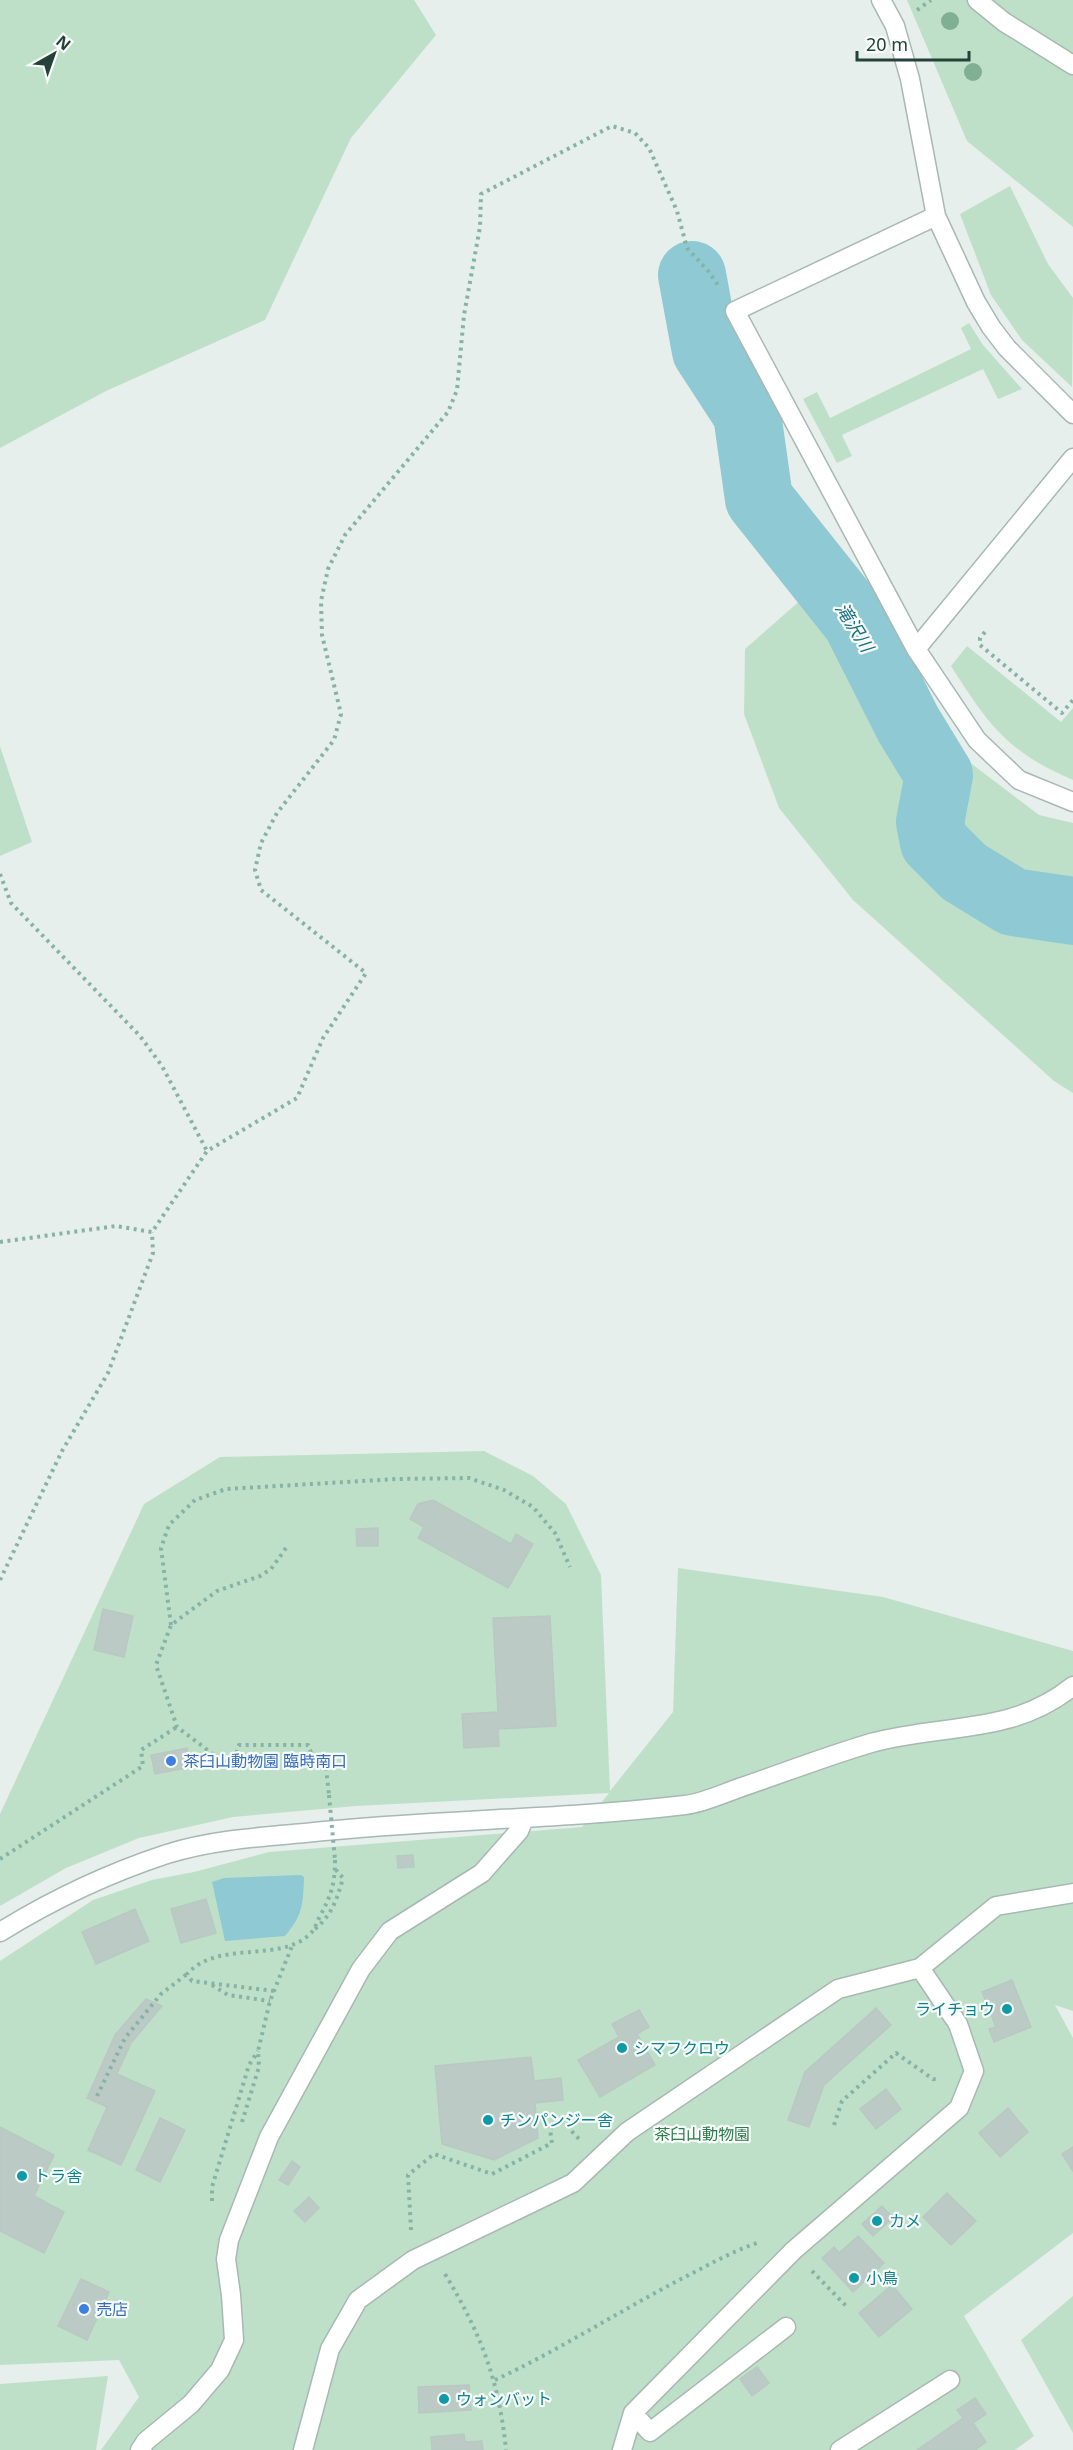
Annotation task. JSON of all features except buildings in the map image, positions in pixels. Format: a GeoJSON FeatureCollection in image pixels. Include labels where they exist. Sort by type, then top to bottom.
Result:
{"type":"FeatureCollection","features":[{"type":"Feature","properties":{"kind":"lane"},"geometry":{"type":"LineString","coordinates":[[881,0],[895,26],[910,79],[936,216],[976,302],[991,327],[1006,348],[1073,414]]}},
{"type":"Feature","properties":{"kind":"lane"},"geometry":{"type":"LineString","coordinates":[[977,0],[1004,22],[1073,65]]}},
{"type":"Feature","properties":{"kind":"lane"},"geometry":{"type":"LineString","coordinates":[[936,216],[735,311],[916,649],[976,740],[1018,780],[1073,802]]}},
{"type":"Feature","properties":{"kind":"lane"},"geometry":{"type":"LineString","coordinates":[[916,649],[1073,458]]}},
{"type":"Feature","properties":{"kind":"lane"},"geometry":{"type":"LineString","coordinates":[[0,1932],[89,1883],[169,1853],[229,1841],[348,1828],[524,1819],[689,1805],[872,1743],[919,1733],[984,1726],[1019,1718],[1055,1701],[1073,1686]]}},
{"type":"Feature","properties":{"kind":"lane"},"geometry":{"type":"LineString","coordinates":[[140,2450],[146,2441],[191,2404],[220,2370],[234,2340],[226,2259],[229,2240],[269,2138],[361,1969],[390,1931],[482,1873],[519,1831],[524,1819]]}},
{"type":"Feature","properties":{"kind":"lane"},"geometry":{"type":"LineString","coordinates":[[303,2450],[330,2349],[358,2300],[413,2260],[573,2183],[627,2132],[838,1989],[920,1968],[996,1906],[1073,1893]]}},
{"type":"Feature","properties":{"kind":"lane"},"geometry":{"type":"LineString","coordinates":[[622,2450],[633,2413],[794,2250],[958,2108],[974,2071],[958,2024],[920,1968]]}},
{"type":"Feature","properties":{"kind":"lane"},"geometry":{"type":"LineString","coordinates":[[633,2413],[650,2432],[786,2327]]}},
{"type":"Feature","properties":{"kind":"lane"},"geometry":{"type":"LineString","coordinates":[[840,2450],[950,2380]]}},
{"type":"Feature","properties":{"kind":"path"},"geometry":{"type":"LineString","coordinates":[[0,1580],[62,1451],[108,1373],[153,1253],[152,1232],[207,1151],[297,1098],[323,1038],[366,973],[261,890],[255,870],[261,843],[277,813],[334,740],[341,714],[322,635],[321,601],[328,569],[345,535],[448,412],[457,390],[464,315],[480,227],[481,194],[612,126],[635,133],[649,148],[677,211],[687,248],[709,272],[735,311]]}},
{"type":"Feature","properties":{"kind":"path"},"geometry":{"type":"LineString","coordinates":[[985,632],[980,638],[980,645],[1062,713],[1073,700]]}},
{"type":"Feature","properties":{"kind":"path"},"geometry":{"type":"LineString","coordinates":[[0,874],[11,903],[140,1036],[162,1066],[207,1151]]}},
{"type":"Feature","properties":{"kind":"path"},"geometry":{"type":"LineString","coordinates":[[0,1242],[116,1226],[152,1232]]}},
{"type":"Feature","properties":{"kind":"path"},"geometry":{"type":"LineString","coordinates":[[312,1932],[330,1899],[336,1860],[326,1768],[314,1760],[222,1761],[177,1727],[156,1665],[171,1625],[161,1548],[169,1525],[195,1500],[226,1489],[397,1479],[469,1478],[504,1490],[533,1507],[555,1533],[570,1567]]}},
{"type":"Feature","properties":{"kind":"path"},"geometry":{"type":"LineString","coordinates":[[171,1625],[217,1592],[260,1576],[271,1569],[286,1548]]}},
{"type":"Feature","properties":{"kind":"path"},"geometry":{"type":"LineString","coordinates":[[0,1859],[143,1766],[141,1750],[177,1727]]}},
{"type":"Feature","properties":{"kind":"path"},"geometry":{"type":"LineString","coordinates":[[234,1761],[239,1745],[308,1745],[314,1760]]}},
{"type":"Feature","properties":{"kind":"path"},"geometry":{"type":"LineString","coordinates":[[97,2096],[125,2038],[161,1994],[195,1966],[227,1954],[293,1945],[326,1920],[336,1902],[343,1878],[335,1869]]}},
{"type":"Feature","properties":{"kind":"path"},"geometry":{"type":"LineString","coordinates":[[259,2067],[258,2051],[270,2001],[293,1945]]}},
{"type":"Feature","properties":{"kind":"path"},"geometry":{"type":"LineString","coordinates":[[187,1974],[192,1982],[274,1991]]}},
{"type":"Feature","properties":{"kind":"path"},"geometry":{"type":"LineString","coordinates":[[210,1983],[228,1995],[270,2001]]}},
{"type":"Feature","properties":{"kind":"path"},"geometry":{"type":"LineString","coordinates":[[229,2240],[211,2229],[212,2187],[249,2065],[258,2051]]}},
{"type":"Feature","properties":{"kind":"path"},"geometry":{"type":"LineString","coordinates":[[834,2125],[842,2101],[896,2053],[933,2079],[967,2088]]}},
{"type":"Feature","properties":{"kind":"path"},"geometry":{"type":"LineString","coordinates":[[413,2260],[408,2175],[434,2154],[492,2174],[552,2143],[550,2129],[560,2119],[567,2126]]}},
{"type":"Feature","properties":{"kind":"path"},"geometry":{"type":"LineString","coordinates":[[495,2380],[738,2249],[769,2239],[794,2250],[848,2308]]}},
{"type":"Feature","properties":{"kind":"path"},"geometry":{"type":"LineString","coordinates":[[431,2251],[468,2312],[488,2355],[495,2380],[506,2450]]}},
{"type":"Feature","properties":{"kind":"green space"},"geometry":{"type":"Polygon","coordinates":[[[0,0],[414,0],[436,35],[351,138],[265,320],[106,391],[0,448],[0,0]]]}},
{"type":"Feature","properties":{"kind":"green space"},"geometry":{"type":"Polygon","coordinates":[[[907,0],[1073,0],[1073,227],[967,141],[907,0]]]}},
{"type":"Feature","properties":{"kind":"green space"},"geometry":{"type":"Polygon","coordinates":[[[1010,186],[1048,264],[1073,298],[1072,387],[1022,340],[991,295],[960,214],[1010,186]]]}},
{"type":"Feature","properties":{"kind":"green space"},"geometry":{"type":"Polygon","coordinates":[[[969,323],[983,345],[1022,389],[998,399],[983,369],[842,435],[852,456],[837,463],[803,399],[817,392],[830,418],[971,349],[961,328],[969,323]]]}},
{"type":"Feature","properties":{"kind":"green space"},"geometry":{"type":"Polygon","coordinates":[[[835,570],[956,752],[1039,815],[1073,823],[1073,1093],[1054,1081],[853,900],[779,808],[744,714],[745,649],[835,570]]]}},
{"type":"Feature","properties":{"kind":"green space"},"geometry":{"type":"Polygon","coordinates":[[[967,646],[1061,722],[1073,708],[1073,780],[1031,759],[1015,747],[988,720],[951,666],[967,646]]]}},
{"type":"Feature","properties":{"kind":"green space"},"geometry":{"type":"Polygon","coordinates":[[[0,746],[32,842],[0,856],[0,746]]]}},
{"type":"Feature","properties":{"kind":"green space","name":"茶臼山動物園"},"geometry":{"type":"Polygon","coordinates":[[[484,1451],[533,1476],[566,1504],[601,1575],[610,1791],[673,1712],[678,1568],[883,1597],[1073,1651],[1073,2011],[1055,2005],[1073,2038],[1073,2233],[964,2316],[1034,2436],[1015,2450],[101,2450],[139,2397],[119,2360],[0,2365],[0,1961],[93,1900],[152,1880],[194,1872],[269,1852],[582,1827],[609,1793],[356,1806],[233,1817],[139,1838],[66,1868],[0,1906],[0,1814],[144,1504],[220,1457],[484,1451]]]}},
{"type":"Feature","properties":{"kind":"green space"},"geometry":{"type":"Polygon","coordinates":[[[1073,2296],[1073,2433],[1021,2340],[1073,2296]]]}},
{"type":"Feature","properties":{"kind":"green space"},"geometry":{"type":"Polygon","coordinates":[[[108,2376],[96,2450],[0,2450],[0,2384],[108,2376]]]}},
{"type":"Feature","properties":{"kind":"water"},"geometry":{"type":"Polygon","coordinates":[[[301,1875],[304,1877],[301,1909],[285,1936],[225,1941],[212,1882],[224,1878],[301,1875]]]}},
{"type":"Feature","properties":{"kind":"waterway","name":"滝沢川"},"geometry":{"type":"LineString","coordinates":[[692,275],[706,351],[747,414],[759,499],[856,621],[908,724],[939,775],[930,822],[934,842],[964,872],[1013,902],[1073,911]]}},
{"type":"Feature","properties":{"kind":"place","name":"茶臼山動物園 臨時南口"},"geometry":{"type":"Point","coordinates":[171,1761]}},
{"type":"Feature","properties":{"kind":"place","name":"ライチョウ"},"geometry":{"type":"Point","coordinates":[1007,2009]}},
{"type":"Feature","properties":{"kind":"place","name":"シマフクロウ"},"geometry":{"type":"Point","coordinates":[622,2048]}},
{"type":"Feature","properties":{"kind":"place","name":"チンパンジー舎"},"geometry":{"type":"Point","coordinates":[488,2120]}},
{"type":"Feature","properties":{"kind":"place","name":"トラ舎"},"geometry":{"type":"Point","coordinates":[22,2176]}},
{"type":"Feature","properties":{"kind":"place","name":"カメ"},"geometry":{"type":"Point","coordinates":[877,2221]}},
{"type":"Feature","properties":{"kind":"place","name":"小鳥"},"geometry":{"type":"Point","coordinates":[854,2278]}},
{"type":"Feature","properties":{"kind":"place","name":"売店"},"geometry":{"type":"Point","coordinates":[84,2309]}},
{"type":"Feature","properties":{"kind":"place","name":"ウォンバット"},"geometry":{"type":"Point","coordinates":[444,2399]}}]}
